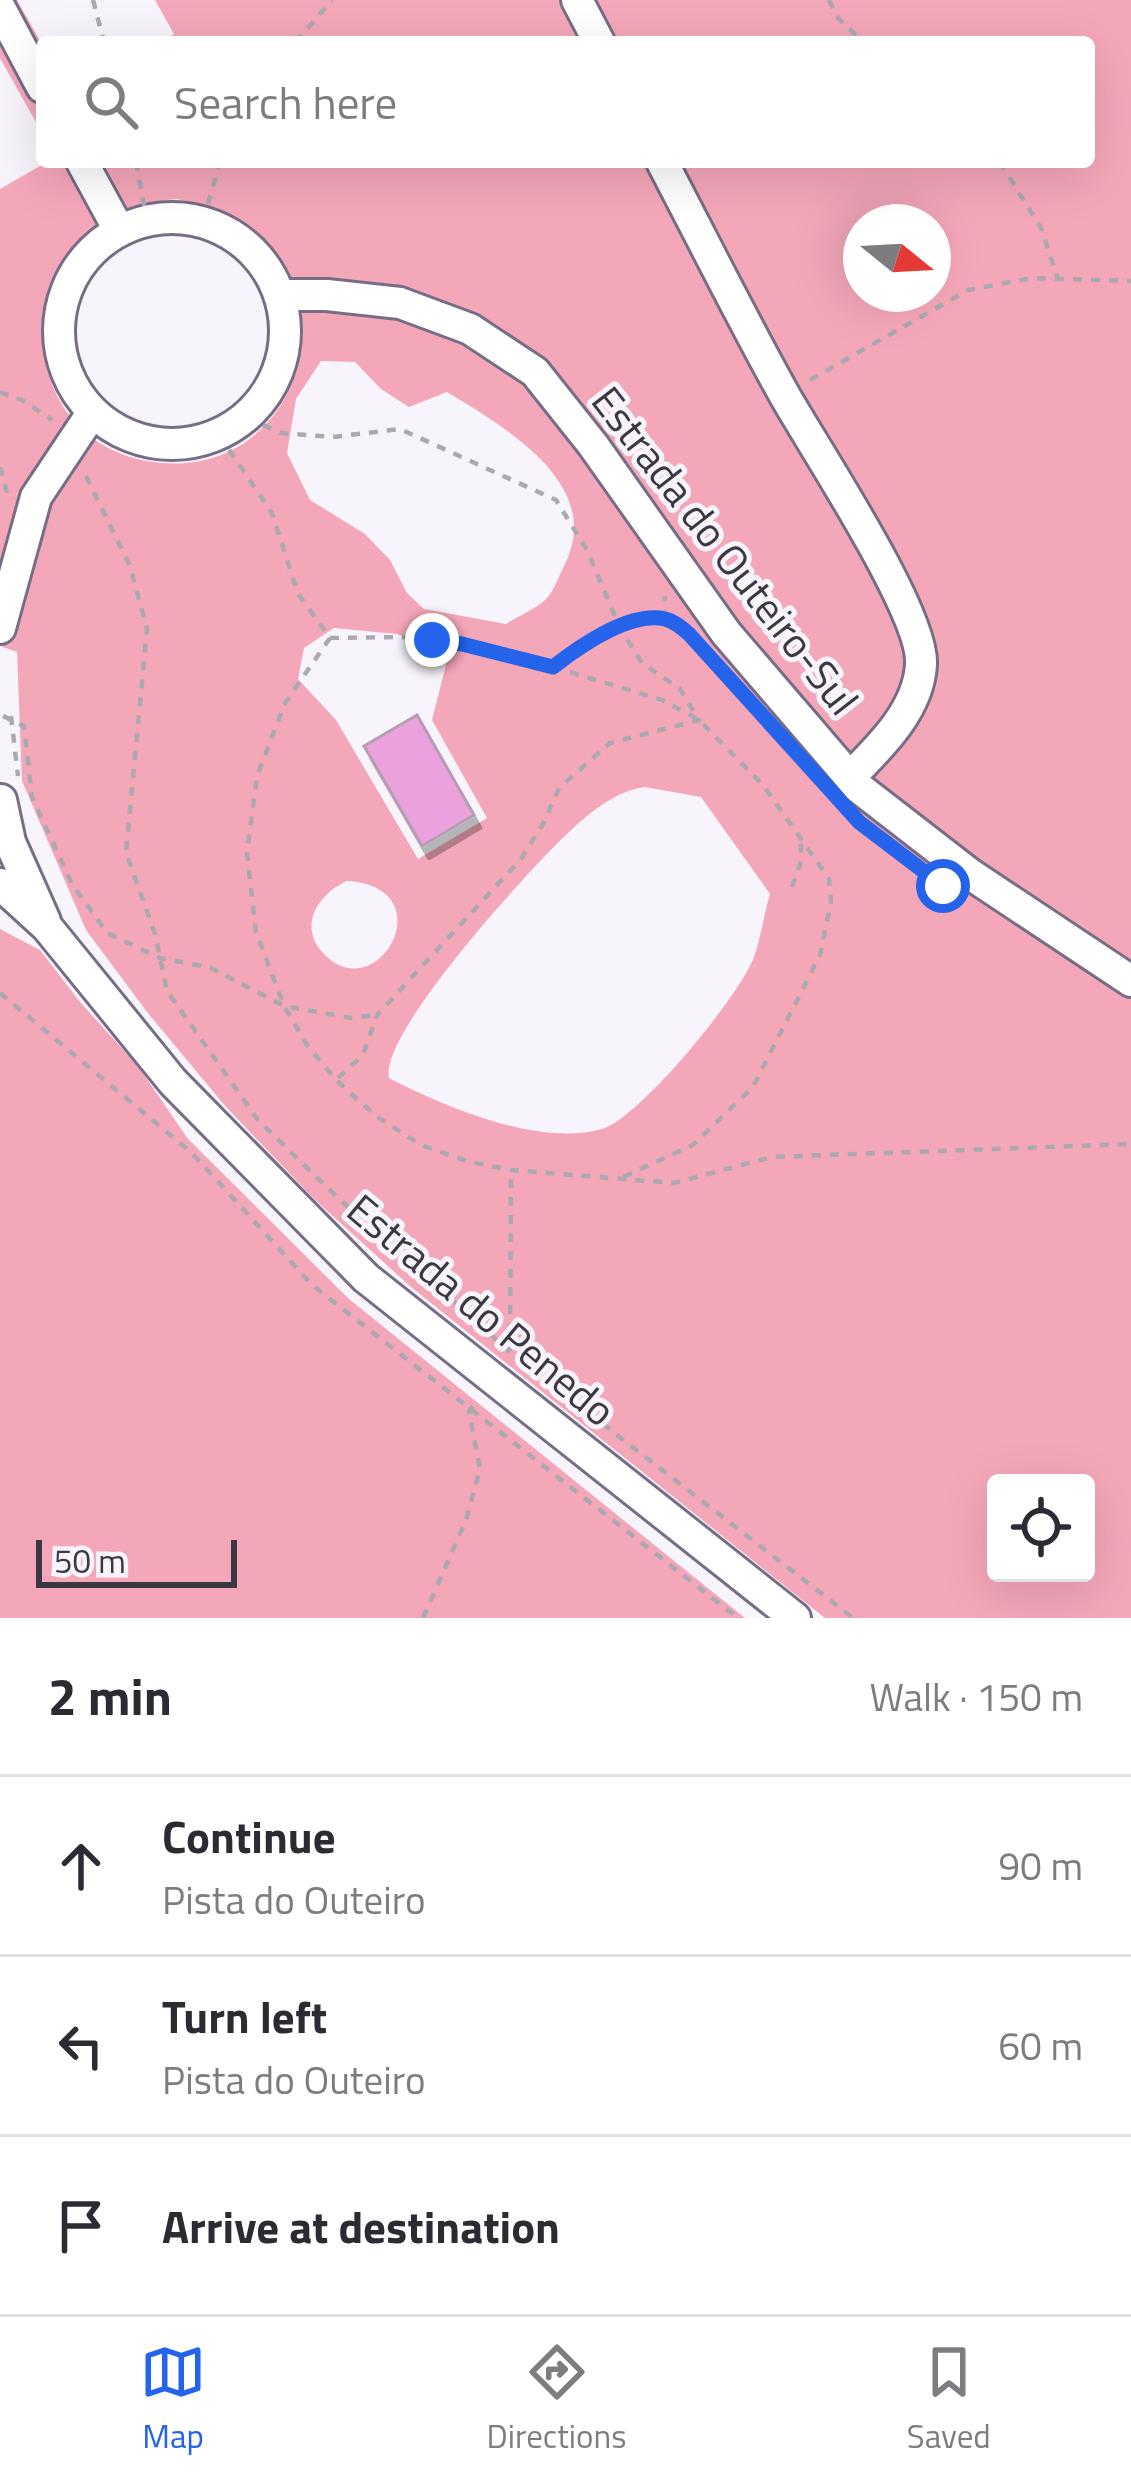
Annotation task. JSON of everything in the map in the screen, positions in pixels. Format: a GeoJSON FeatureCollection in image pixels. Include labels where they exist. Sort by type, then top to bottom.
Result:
{"type":"FeatureCollection","features":[{"type":"Feature","properties":{"kind":"street"},"geometry":{"type":"LineString","coordinates":[[577,0],[596,36]]}},
{"type":"Feature","properties":{"kind":"street"},"geometry":{"type":"LineString","coordinates":[[0,8],[36,76]]}},
{"type":"Feature","properties":{"kind":"street"},"geometry":{"type":"LineString","coordinates":[[87,168],[133,225]]}},
{"type":"Feature","properties":{"kind":"street"},"geometry":{"type":"LineString","coordinates":[[665,168],[784,395],[892,581],[917,636],[922,658],[914,698],[850,777]]}},
{"type":"Feature","properties":{"kind":"street"},"geometry":{"type":"LineString","coordinates":[[175,217],[203,221],[251,248],[268,270],[280,295],[285,327],[282,361],[268,391],[247,417],[219,435],[193,443],[152,443],[114,429],[92,412],[71,384],[59,350],[59,315],[70,280],[90,251],[133,225],[175,217]]}},
{"type":"Feature","properties":{"kind":"street","name":"Estrada do Outeiro-Sul"},"geometry":{"type":"LineString","coordinates":[[280,295],[400,303],[470,329],[535,372],[593,445],[726,633],[850,777],[970,874],[1125,972]]}},
{"type":"Feature","properties":{"kind":"street"},"geometry":{"type":"LineString","coordinates":[[0,628],[36,497],[92,412]]}},
{"type":"Feature","properties":{"kind":"street","name":"Estrada do Penedo"},"geometry":{"type":"LineString","coordinates":[[0,799],[10,842],[47,927]]}},
{"type":"Feature","properties":{"kind":"street","name":"Estrada do Penedo"},"geometry":{"type":"LineString","coordinates":[[0,884],[47,927],[173,1082],[367,1278],[795,1618]]}},
{"type":"Feature","properties":{"kind":"path"},"geometry":{"type":"LineString","coordinates":[[94,0],[103,36]]}},
{"type":"Feature","properties":{"kind":"path"},"geometry":{"type":"LineString","coordinates":[[299,36],[332,0]]}},
{"type":"Feature","properties":{"kind":"path"},"geometry":{"type":"LineString","coordinates":[[830,0],[838,18],[857,36]]}},
{"type":"Feature","properties":{"kind":"path"},"geometry":{"type":"LineString","coordinates":[[133,225],[136,168]]}},
{"type":"Feature","properties":{"kind":"path"},"geometry":{"type":"LineString","coordinates":[[203,221],[218,168]]}},
{"type":"Feature","properties":{"kind":"path"},"geometry":{"type":"LineString","coordinates":[[1004,168],[1041,228],[1058,279]]}},
{"type":"Feature","properties":{"kind":"path"},"geometry":{"type":"LineString","coordinates":[[784,395],[968,290],[1032,278],[1131,281]]}},
{"type":"Feature","properties":{"kind":"path"},"geometry":{"type":"LineString","coordinates":[[0,392],[47,414],[69,443],[130,566],[147,629],[126,852],[167,991],[258,1120],[336,1196],[510,1352],[853,1618]]}},
{"type":"Feature","properties":{"kind":"path"},"geometry":{"type":"LineString","coordinates":[[247,417],[280,433],[298,435],[333,437],[400,429],[556,500],[587,550],[620,628],[642,663],[680,689],[699,720]]}},
{"type":"Feature","properties":{"kind":"path"},"geometry":{"type":"LineString","coordinates":[[219,435],[272,513],[298,594],[330,638]]}},
{"type":"Feature","properties":{"kind":"path"},"geometry":{"type":"LineString","coordinates":[[553,667],[597,634],[664,619],[703,649]]}},
{"type":"Feature","properties":{"kind":"path"},"geometry":{"type":"LineString","coordinates":[[330,638],[402,637],[462,644],[662,700],[699,720],[734,751],[829,879],[831,902],[820,955],[753,1087],[693,1145],[615,1181]]}},
{"type":"Feature","properties":{"kind":"path"},"geometry":{"type":"LineString","coordinates":[[330,638],[285,703],[257,776],[247,854],[256,932],[284,1006],[307,1045],[336,1080],[376,1116],[421,1144],[470,1162],[615,1181],[674,1183],[772,1157],[1131,1144]]}},
{"type":"Feature","properties":{"kind":"path"},"geometry":{"type":"LineString","coordinates":[[3,716],[24,726],[32,797],[72,884],[107,933],[160,958],[211,968],[284,1006],[351,1018],[377,1016]]}},
{"type":"Feature","properties":{"kind":"path"},"geometry":{"type":"LineString","coordinates":[[336,1080],[362,1055],[377,1016],[521,859],[559,788],[610,743],[699,720]]}},
{"type":"Feature","properties":{"kind":"path"},"geometry":{"type":"LineString","coordinates":[[792,887],[801,861],[801,838]]}},
{"type":"Feature","properties":{"kind":"path"},"geometry":{"type":"LineString","coordinates":[[0,993],[192,1153],[312,1285],[738,1618]]}},
{"type":"Feature","properties":{"kind":"path"},"geometry":{"type":"LineString","coordinates":[[510,1352],[511,1170]]}},
{"type":"Feature","properties":{"kind":"path"},"geometry":{"type":"LineString","coordinates":[[422,1618],[466,1520],[480,1469],[469,1411]]}},
{"type":"Feature","properties":{"kind":"shaded area"},"geometry":{"type":"Polygon","coordinates":[[[0,0],[17,0],[37,36],[36,122],[0,58],[0,0]]]}},
{"type":"Feature","properties":{"kind":"shaded area"},"geometry":{"type":"Polygon","coordinates":[[[155,0],[1131,0],[1131,1618],[825,1618],[411,1287],[314,1199],[226,1107],[86,930],[22,781],[17,652],[0,646],[0,189],[37,168],[1095,168],[1095,36],[171,36],[155,0]],[[176,199],[118,214],[77,245],[52,286],[43,332],[50,378],[72,419],[110,449],[163,463],[217,456],[260,431],[288,392],[302,346],[298,298],[277,254],[237,219],[176,199]],[[321,361],[296,399],[287,453],[310,500],[365,534],[424,609],[506,624],[546,599],[573,537],[572,510],[543,462],[496,423],[447,392],[409,407],[381,389],[355,362],[321,361]],[[334,628],[304,648],[298,679],[336,720],[418,859],[487,818],[432,720],[449,653],[397,634],[334,628]],[[645,787],[611,799],[581,821],[500,905],[435,986],[392,1055],[389,1078],[493,1121],[550,1133],[602,1129],[640,1103],[687,1053],[745,975],[770,894],[701,797],[645,787]],[[347,881],[320,902],[312,933],[324,954],[345,967],[364,967],[381,957],[393,941],[397,922],[393,903],[377,888],[347,881]]]}},
{"type":"Feature","properties":{"kind":"shaded area"},"geometry":{"type":"Polygon","coordinates":[[[0,929],[40,950],[138,1066],[188,1139],[349,1299],[745,1618],[0,1618],[0,929]]]}},
{"type":"Feature","properties":{"kind":"building"},"geometry":{"type":"Polygon","coordinates":[[[417,715],[474,815],[422,846],[364,746],[417,715]]]}},
{"type":"Feature","properties":{"kind":"route"},"geometry":{"type":"LineString","coordinates":[[432,640],[553,667],[597,634],[653,619],[673,622],[859,822],[943,886]]}}]}
